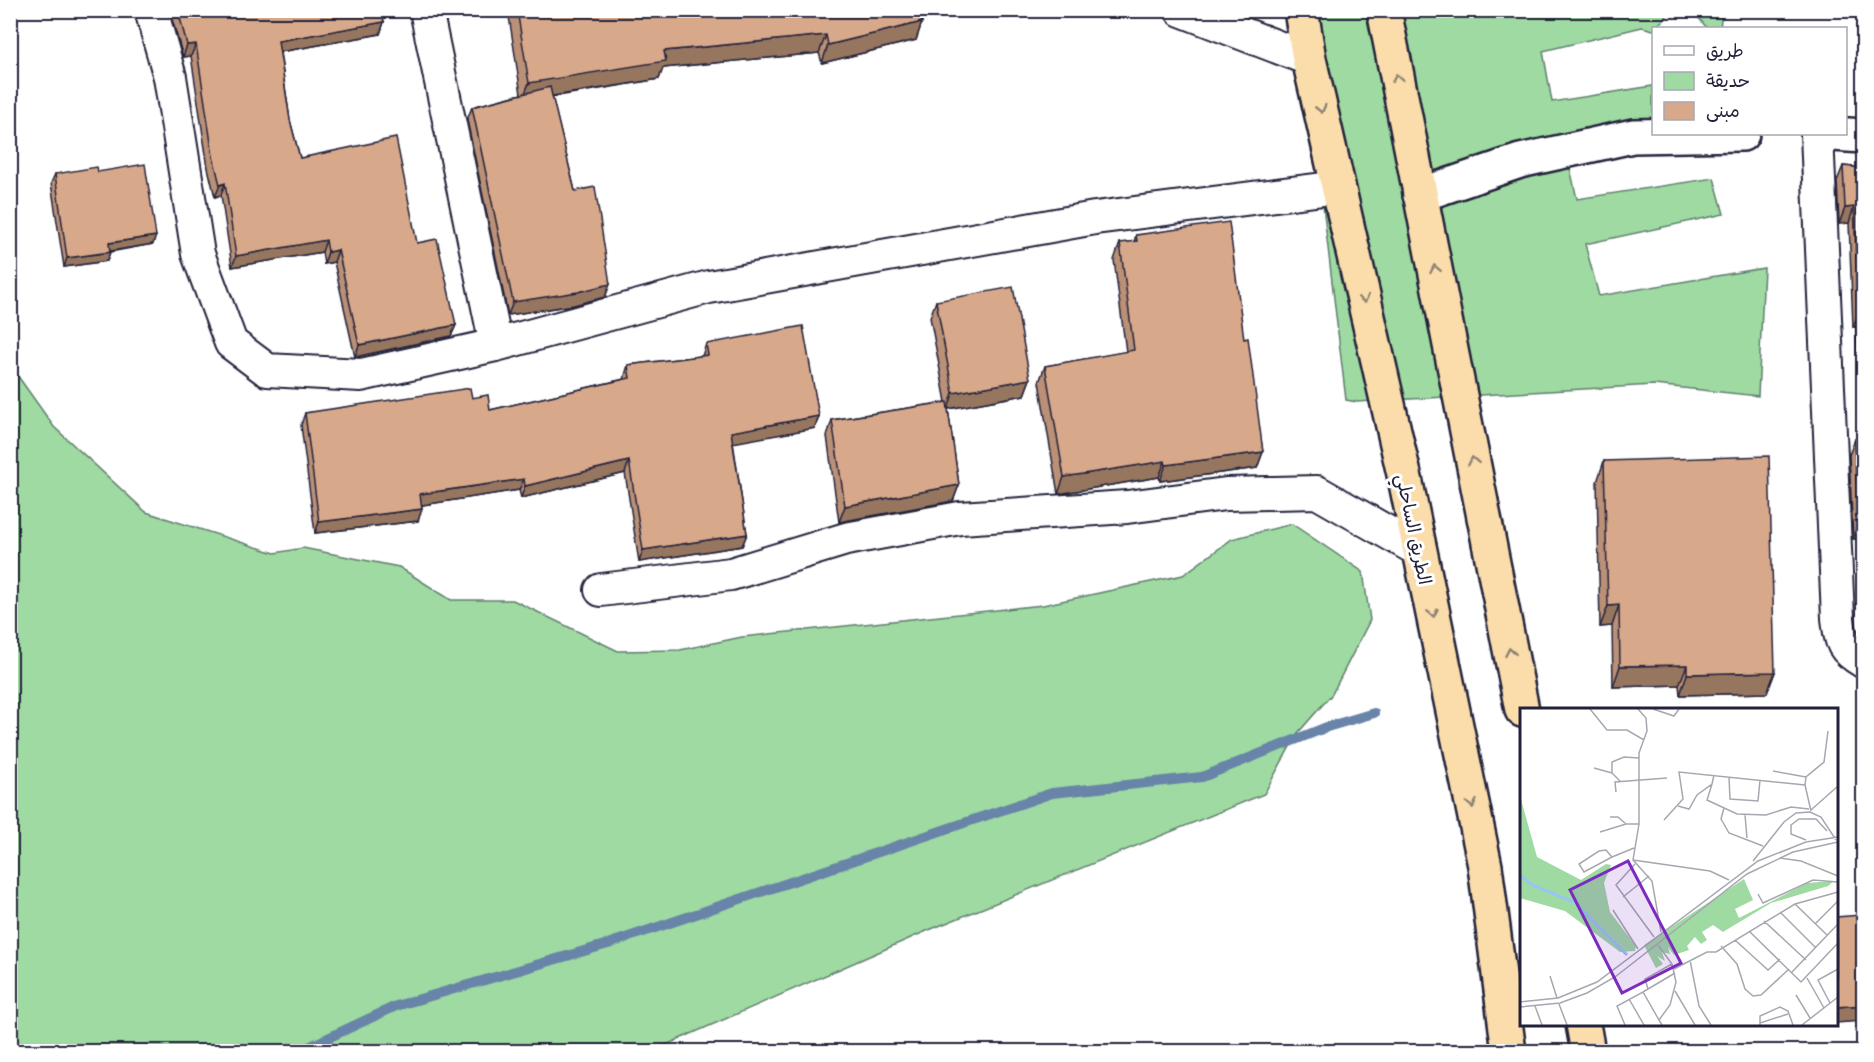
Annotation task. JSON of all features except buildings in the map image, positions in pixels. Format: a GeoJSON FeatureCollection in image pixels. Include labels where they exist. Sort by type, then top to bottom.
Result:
{"type":"FeatureCollection","features":[{"type":"Feature","properties":{"kind":"highway","name":"الطريق الساحلي"},"geometry":{"type":"LineString","coordinates":[[1301,10],[1309,59],[1420,551],[1485,866],[1509,1052]]}},
{"type":"Feature","properties":{"kind":"highway"},"geometry":{"type":"LineString","coordinates":[[1384,10],[1522,708]]}},
{"type":"Feature","properties":{"kind":"highway"},"geometry":{"type":"LineString","coordinates":[[1583,1026],[1588,1052]]}},
{"type":"Feature","properties":{"kind":"street"},"geometry":{"type":"LineString","coordinates":[[151,10],[170,77],[198,254],[231,343],[267,370],[361,375],[496,345],[709,287],[1095,218],[1339,187]]}},
{"type":"Feature","properties":{"kind":"street"},"geometry":{"type":"LineString","coordinates":[[426,10],[496,345]]}},
{"type":"Feature","properties":{"kind":"street"},"geometry":{"type":"LineString","coordinates":[[1180,10],[1309,59]]}},
{"type":"Feature","properties":{"kind":"street"},"geometry":{"type":"LineString","coordinates":[[1420,195],[1520,161],[1633,136],[1688,135]]}},
{"type":"Feature","properties":{"kind":"street"},"geometry":{"type":"LineString","coordinates":[[1817,135],[1838,618],[1841,642],[1849,653],[1863,662]]}},
{"type":"Feature","properties":{"kind":"street"},"geometry":{"type":"LineString","coordinates":[[1847,135],[1863,136]]}},
{"type":"Feature","properties":{"kind":"street"},"geometry":{"type":"LineString","coordinates":[[601,590],[732,574],[846,539],[960,518],[1127,507],[1226,494],[1317,492],[1420,551]]}},
{"type":"Feature","properties":{"kind":"green space"},"geometry":{"type":"Polygon","coordinates":[[[1300,11],[1672,11],[1656,27],[1652,27],[1652,30],[1642,27],[1543,51],[1552,102],[1652,86],[1652,127],[1565,146],[1577,199],[1714,178],[1724,214],[1585,244],[1599,296],[1764,268],[1758,396],[1654,385],[1357,402],[1346,400],[1300,11]]]}},
{"type":"Feature","properties":{"kind":"green space"},"geometry":{"type":"Polygon","coordinates":[[[1693,11],[1722,11],[1720,27],[1706,27],[1693,11]]]}},
{"type":"Feature","properties":{"kind":"green space"},"geometry":{"type":"Polygon","coordinates":[[[10,365],[54,427],[146,512],[275,553],[303,548],[399,567],[451,600],[513,600],[618,651],[680,650],[742,637],[1043,605],[1183,575],[1232,539],[1292,524],[1363,572],[1370,620],[1332,694],[1297,734],[1264,794],[929,930],[652,1051],[11,1051],[10,365]]]}},
{"type":"Feature","properties":{"kind":"waterway"},"geometry":{"type":"LineString","coordinates":[[298,1052],[396,1006],[608,944],[1052,793],[1202,777],[1327,727],[1374,713]]}}]}
